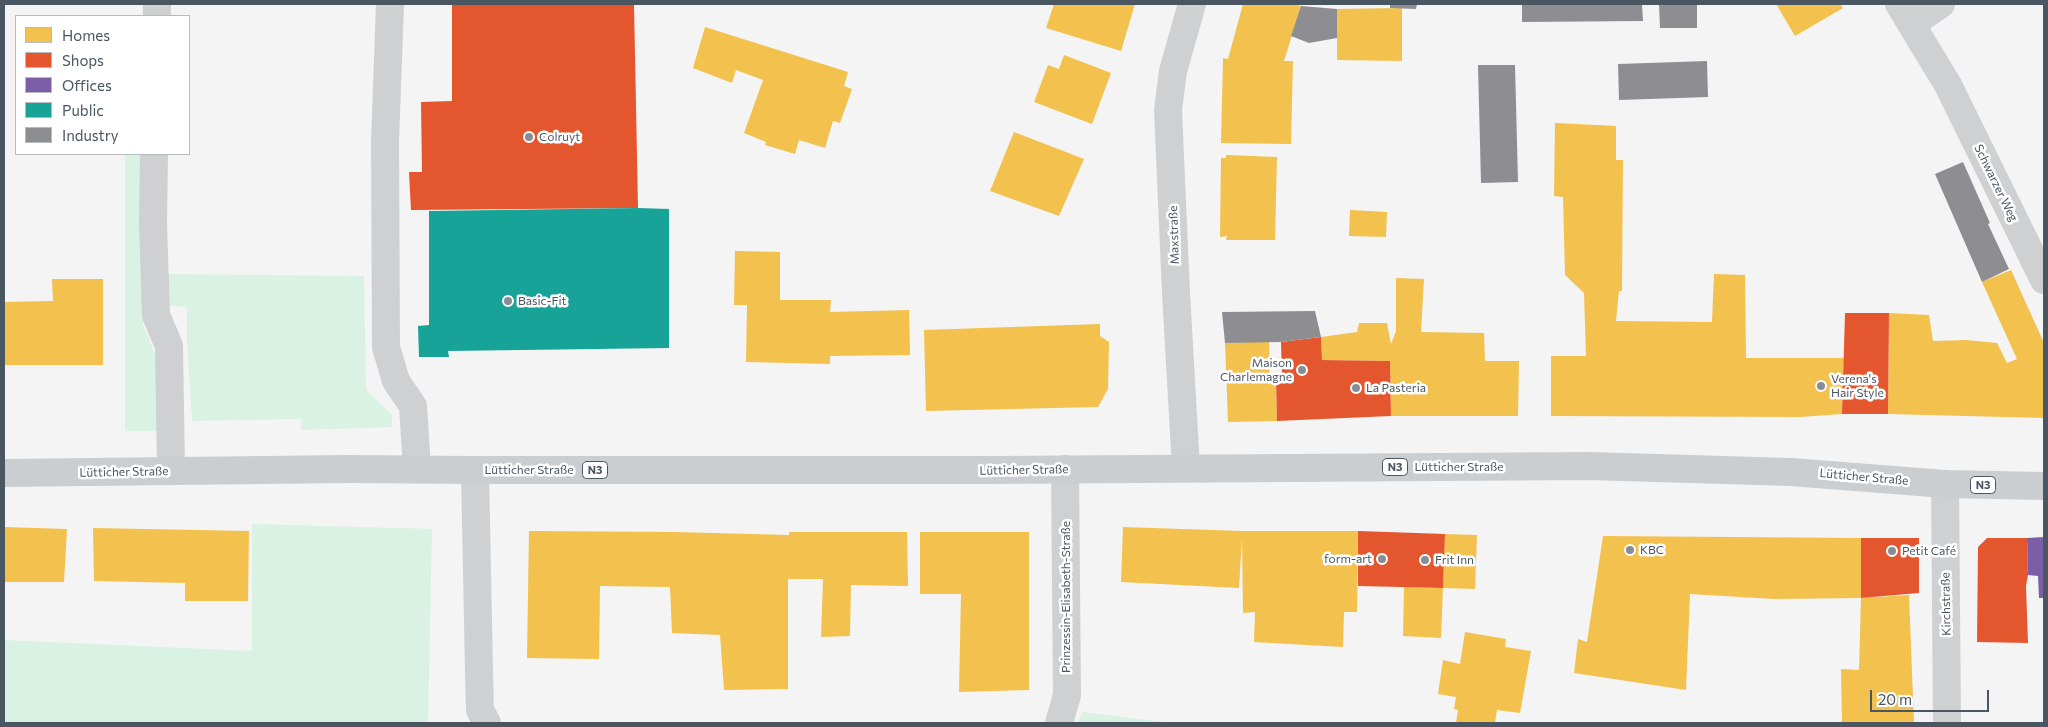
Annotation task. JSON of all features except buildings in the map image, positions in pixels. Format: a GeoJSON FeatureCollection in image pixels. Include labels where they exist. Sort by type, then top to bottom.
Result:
{"type":"FeatureCollection","features":[{"type":"Feature","properties":{"kind":"main road","name":"Lütticher Straße"},"geometry":{"type":"LineString","coordinates":[[4,473],[416,469],[1065,469],[1597,466],[1791,472],[1945,484],[2044,486]]}},
{"type":"Feature","properties":{"kind":"street"},"geometry":{"type":"LineString","coordinates":[[390,4],[385,142],[386,347],[396,381],[413,406],[416,469]]}},
{"type":"Feature","properties":{"kind":"street","name":"Maxstraße"},"geometry":{"type":"LineString","coordinates":[[1186,468],[1168,110],[1173,71],[1192,4]]}},
{"type":"Feature","properties":{"kind":"street"},"geometry":{"type":"LineString","coordinates":[[1906,14],[1941,4]]}},
{"type":"Feature","properties":{"kind":"street","name":"Schwarzer Weg"},"geometry":{"type":"LineString","coordinates":[[1906,14],[1948,85],[2044,280]]}},
{"type":"Feature","properties":{"kind":"street"},"geometry":{"type":"LineString","coordinates":[[154,155],[153,223],[156,315],[169,346],[171,471]]}},
{"type":"Feature","properties":{"kind":"street","name":"Prinzessin-Elisabeth-Straße"},"geometry":{"type":"LineString","coordinates":[[1059,723],[1067,695],[1065,469]]}},
{"type":"Feature","properties":{"kind":"street"},"geometry":{"type":"LineString","coordinates":[[475,470],[480,710],[487,723]]}},
{"type":"Feature","properties":{"kind":"street","name":"Kirchstraße"},"geometry":{"type":"LineString","coordinates":[[1945,484],[1947,723]]}},
{"type":"Feature","properties":{"kind":"green space"},"geometry":{"type":"Polygon","coordinates":[[[125,155],[143,155],[141,274],[143,325],[160,366],[165,431],[125,431],[125,155]]]}},
{"type":"Feature","properties":{"kind":"green space"},"geometry":{"type":"Polygon","coordinates":[[[161,274],[364,276],[366,390],[392,415],[392,427],[301,430],[301,419],[192,421],[187,343],[187,307],[164,305],[161,274]]]}},
{"type":"Feature","properties":{"kind":"green space"},"geometry":{"type":"Polygon","coordinates":[[[252,524],[432,529],[428,723],[4,723],[4,640],[252,651],[252,524]]]}},
{"type":"Feature","properties":{"kind":"green space"},"geometry":{"type":"Polygon","coordinates":[[[1083,712],[1171,723],[1077,723],[1083,712]]]}},
{"type":"Feature","properties":{"kind":"place","name":"Colruyt"},"geometry":{"type":"Point","coordinates":[529,137]}},
{"type":"Feature","properties":{"kind":"place","name":"Basic-Fit"},"geometry":{"type":"Point","coordinates":[508,301]}},
{"type":"Feature","properties":{"kind":"place","name":"Maison Charlemagne"},"geometry":{"type":"Point","coordinates":[1302,370]}},
{"type":"Feature","properties":{"kind":"place","name":"Verena's Hair Style"},"geometry":{"type":"Point","coordinates":[1821,386]}},
{"type":"Feature","properties":{"kind":"place","name":"La Pasteria"},"geometry":{"type":"Point","coordinates":[1356,388]}},
{"type":"Feature","properties":{"kind":"place","name":"KBC"},"geometry":{"type":"Point","coordinates":[1630,550]}},
{"type":"Feature","properties":{"kind":"place","name":"Petit Café"},"geometry":{"type":"Point","coordinates":[1892,551]}},
{"type":"Feature","properties":{"kind":"place","name":"form-art"},"geometry":{"type":"Point","coordinates":[1382,559]}},
{"type":"Feature","properties":{"kind":"place","name":"Frit Inn"},"geometry":{"type":"Point","coordinates":[1425,560]}}]}
